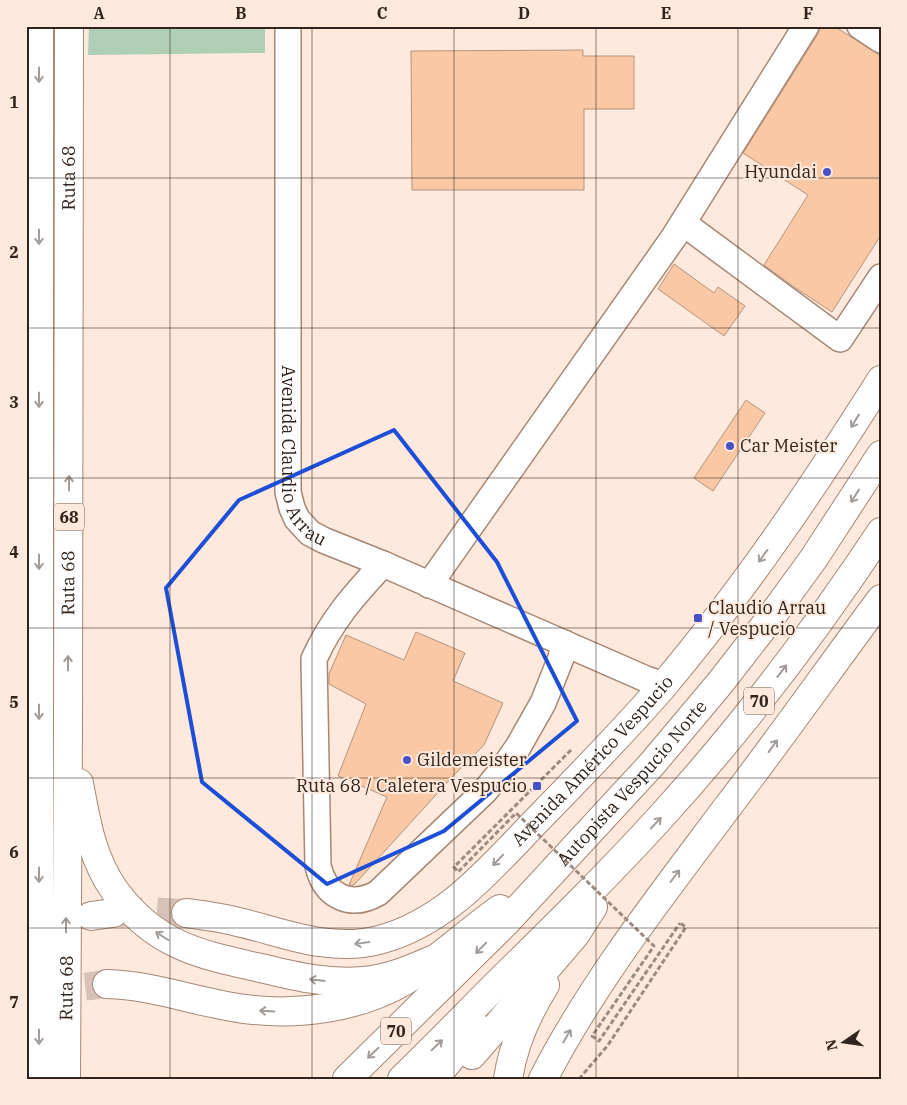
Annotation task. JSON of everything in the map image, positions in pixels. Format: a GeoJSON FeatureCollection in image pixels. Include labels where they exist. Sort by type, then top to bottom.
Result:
{"type":"FeatureCollection","features":[{"type":"Feature","properties":{"kind":"main road","name":"Ruta 68"},"geometry":{"type":"LineString","coordinates":[[39,26],[39,1079]]}},
{"type":"Feature","properties":{"kind":"main road","name":"Ruta 68"},"geometry":{"type":"LineString","coordinates":[[66,1079],[69,26]]}},
{"type":"Feature","properties":{"kind":"main road","name":"Avenida Américo Vespucio"},"geometry":{"type":"LineString","coordinates":[[186,913],[228,919],[306,941],[328,944],[358,944],[378,940],[419,925],[449,906],[481,877],[618,736],[664,685],[718,618],[776,538],[825,468],[881,380]]}},
{"type":"Feature","properties":{"kind":"main road","name":"Autopista Vespucio Norte"},"geometry":{"type":"LineString","coordinates":[[347,1079],[476,953],[652,764],[725,677],[797,583],[881,455]]}},
{"type":"Feature","properties":{"kind":"main road","name":"70"},"geometry":{"type":"LineString","coordinates":[[402,1079],[549,935],[688,786],[769,688],[836,599],[881,532]]}},
{"type":"Feature","properties":{"kind":"main road"},"geometry":{"type":"LineString","coordinates":[[26,646],[39,593]]}},
{"type":"Feature","properties":{"kind":"main road"},"geometry":{"type":"LineString","coordinates":[[26,678],[39,593]]}},
{"type":"Feature","properties":{"kind":"main road"},"geometry":{"type":"LineString","coordinates":[[543,1079],[590,997],[646,915],[728,807],[881,598]]}},
{"type":"Feature","properties":{"kind":"main road"},"geometry":{"type":"LineString","coordinates":[[68,730],[89,836],[99,864],[105,876],[125,904],[143,922],[162,936],[184,948],[201,954],[299,977],[329,982],[382,979],[395,976],[432,960]]}},
{"type":"Feature","properties":{"kind":"main road"},"geometry":{"type":"LineString","coordinates":[[508,1079],[511,1062],[521,1032],[537,997],[622,858]]}},
{"type":"Feature","properties":{"kind":"main road"},"geometry":{"type":"LineString","coordinates":[[107,984],[137,986],[244,1009],[295,1011],[338,1005],[384,991],[404,981],[488,918],[551,874]]}},
{"type":"Feature","properties":{"kind":"main road"},"geometry":{"type":"LineString","coordinates":[[434,1079],[488,1014],[604,887]]}},
{"type":"Feature","properties":{"kind":"main road"},"geometry":{"type":"LineString","coordinates":[[451,1079],[575,935]]}},
{"type":"Feature","properties":{"kind":"street","name":"Avenida Claudio Arrau"},"geometry":{"type":"LineString","coordinates":[[288,26],[288,492],[297,519],[310,533],[323,540],[383,564],[646,679],[664,685]]}},
{"type":"Feature","properties":{"kind":"street"},"geometry":{"type":"LineString","coordinates":[[429,585],[683,223],[806,26]]}},
{"type":"Feature","properties":{"kind":"street"},"geometry":{"type":"LineString","coordinates":[[860,26],[881,40]]}},
{"type":"Feature","properties":{"kind":"street"},"geometry":{"type":"LineString","coordinates":[[683,223],[840,339],[881,277]]}},
{"type":"Feature","properties":{"kind":"street"},"geometry":{"type":"LineString","coordinates":[[383,564],[339,614],[314,659],[318,866],[324,882],[342,898],[361,900],[370,898],[378,893],[485,790],[507,762],[532,724],[552,680],[564,643]]}},
{"type":"Feature","properties":{"kind":"path"},"geometry":{"type":"LineString","coordinates":[[571,750],[454,867],[458,872],[516,813],[654,946],[592,1036],[599,1041],[680,923],[686,927],[608,1045],[579,1079]]}},
{"type":"Feature","properties":{"kind":"highlighted area"},"geometry":{"type":"Polygon","coordinates":[[[394,430],[497,562],[577,721],[444,831],[327,884],[202,782],[166,588],[239,500],[394,430]]]}},
{"type":"Feature","properties":{"kind":"green space"},"geometry":{"type":"Polygon","coordinates":[[[89,26],[265,26],[265,53],[88,55],[89,26]]]}},
{"type":"Feature","properties":{"kind":"building","name":"Hyundai"},"geometry":{"type":"Polygon","coordinates":[[[820,26],[834,26],[881,56],[881,235],[832,312],[764,265],[808,195],[743,153],[818,34],[820,26]]]}},
{"type":"Feature","properties":{"kind":"building"},"geometry":{"type":"Polygon","coordinates":[[[583,50],[583,56],[634,56],[634,109],[584,109],[584,190],[412,190],[411,51],[583,50]]]}},
{"type":"Feature","properties":{"kind":"building"},"geometry":{"type":"Polygon","coordinates":[[[674,264],[714,293],[718,287],[745,306],[724,336],[658,289],[674,264]]]}},
{"type":"Feature","properties":{"kind":"building","name":"Car Meister"},"geometry":{"type":"Polygon","coordinates":[[[746,400],[765,413],[713,491],[694,478],[746,400]]]}},
{"type":"Feature","properties":{"kind":"building","name":"Gildemeister"},"geometry":{"type":"Polygon","coordinates":[[[416,632],[465,653],[453,681],[503,703],[484,745],[454,775],[354,885],[349,885],[387,797],[338,776],[366,704],[329,684],[329,674],[346,635],[404,660],[416,632]]]}},
{"type":"Feature","properties":{"kind":"tunnel"},"geometry":{"type":"LineString","coordinates":[[115,913],[150,911],[186,913]]}},
{"type":"Feature","properties":{"kind":"tunnel"},"geometry":{"type":"LineString","coordinates":[[44,994],[65,989],[107,984]]}},
{"type":"Feature","properties":{"kind":"place","name":"Hyundai"},"geometry":{"type":"Point","coordinates":[827,172]}},
{"type":"Feature","properties":{"kind":"place","name":"Car Meister"},"geometry":{"type":"Point","coordinates":[730,446]}},
{"type":"Feature","properties":{"kind":"place","name":"Claudio Arrau / Vespucio"},"geometry":{"type":"Point","coordinates":[698,618]}},
{"type":"Feature","properties":{"kind":"place","name":"Gildemeister"},"geometry":{"type":"Point","coordinates":[407,760]}},
{"type":"Feature","properties":{"kind":"place","name":"Ruta 68 / Caletera Vespucio"},"geometry":{"type":"Point","coordinates":[537,786]}}]}
